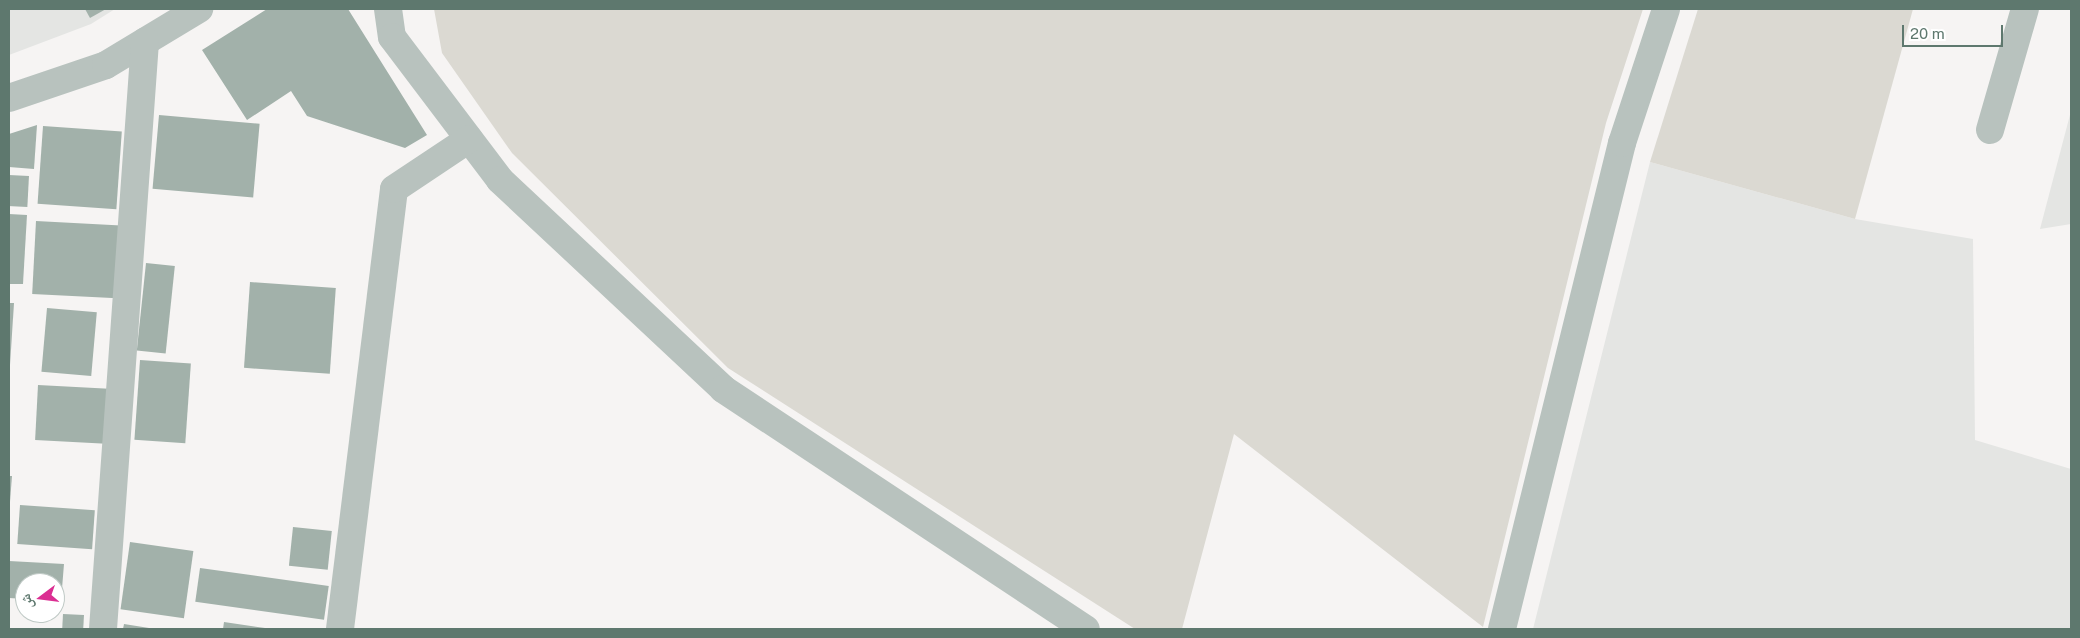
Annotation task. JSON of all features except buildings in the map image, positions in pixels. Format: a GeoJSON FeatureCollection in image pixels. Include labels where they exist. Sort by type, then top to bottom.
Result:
{"type":"FeatureCollection","features":[{"type":"Feature","properties":{"kind":"street"},"geometry":{"type":"LineString","coordinates":[[9,98],[106,65],[199,9]]}},
{"type":"Feature","properties":{"kind":"street"},"geometry":{"type":"LineString","coordinates":[[388,9],[392,37],[500,180],[723,389],[1086,629]]}},
{"type":"Feature","properties":{"kind":"street"},"geometry":{"type":"LineString","coordinates":[[1502,629],[1622,144],[1666,9]]}},
{"type":"Feature","properties":{"kind":"street"},"geometry":{"type":"LineString","coordinates":[[1990,130],[2025,9]]}},
{"type":"Feature","properties":{"kind":"street"},"geometry":{"type":"LineString","coordinates":[[103,629],[146,41]]}},
{"type":"Feature","properties":{"kind":"street"},"geometry":{"type":"LineString","coordinates":[[340,629],[394,188],[469,139]]}},
{"type":"Feature","properties":{"kind":"shaded area"},"geometry":{"type":"Polygon","coordinates":[[[9,9],[115,9],[91,24],[9,55],[9,9]]]}},
{"type":"Feature","properties":{"kind":"shaded area"},"geometry":{"type":"Polygon","coordinates":[[[434,9],[1643,9],[1606,123],[1483,627],[1234,434],[1182,629],[1135,629],[728,368],[512,153],[442,53],[434,9]]]}},
{"type":"Feature","properties":{"kind":"shaded area"},"geometry":{"type":"Polygon","coordinates":[[[1698,9],[1913,9],[1855,219],[1650,162],[1698,9]]]}},
{"type":"Feature","properties":{"kind":"shaded area"},"geometry":{"type":"Polygon","coordinates":[[[2071,111],[2071,224],[2040,229],[2071,111]]]}},
{"type":"Feature","properties":{"kind":"shaded area"},"geometry":{"type":"Polygon","coordinates":[[[1650,162],[1855,219],[1973,239],[1975,440],[2071,469],[2071,629],[1533,629],[1650,162]]]}}]}
